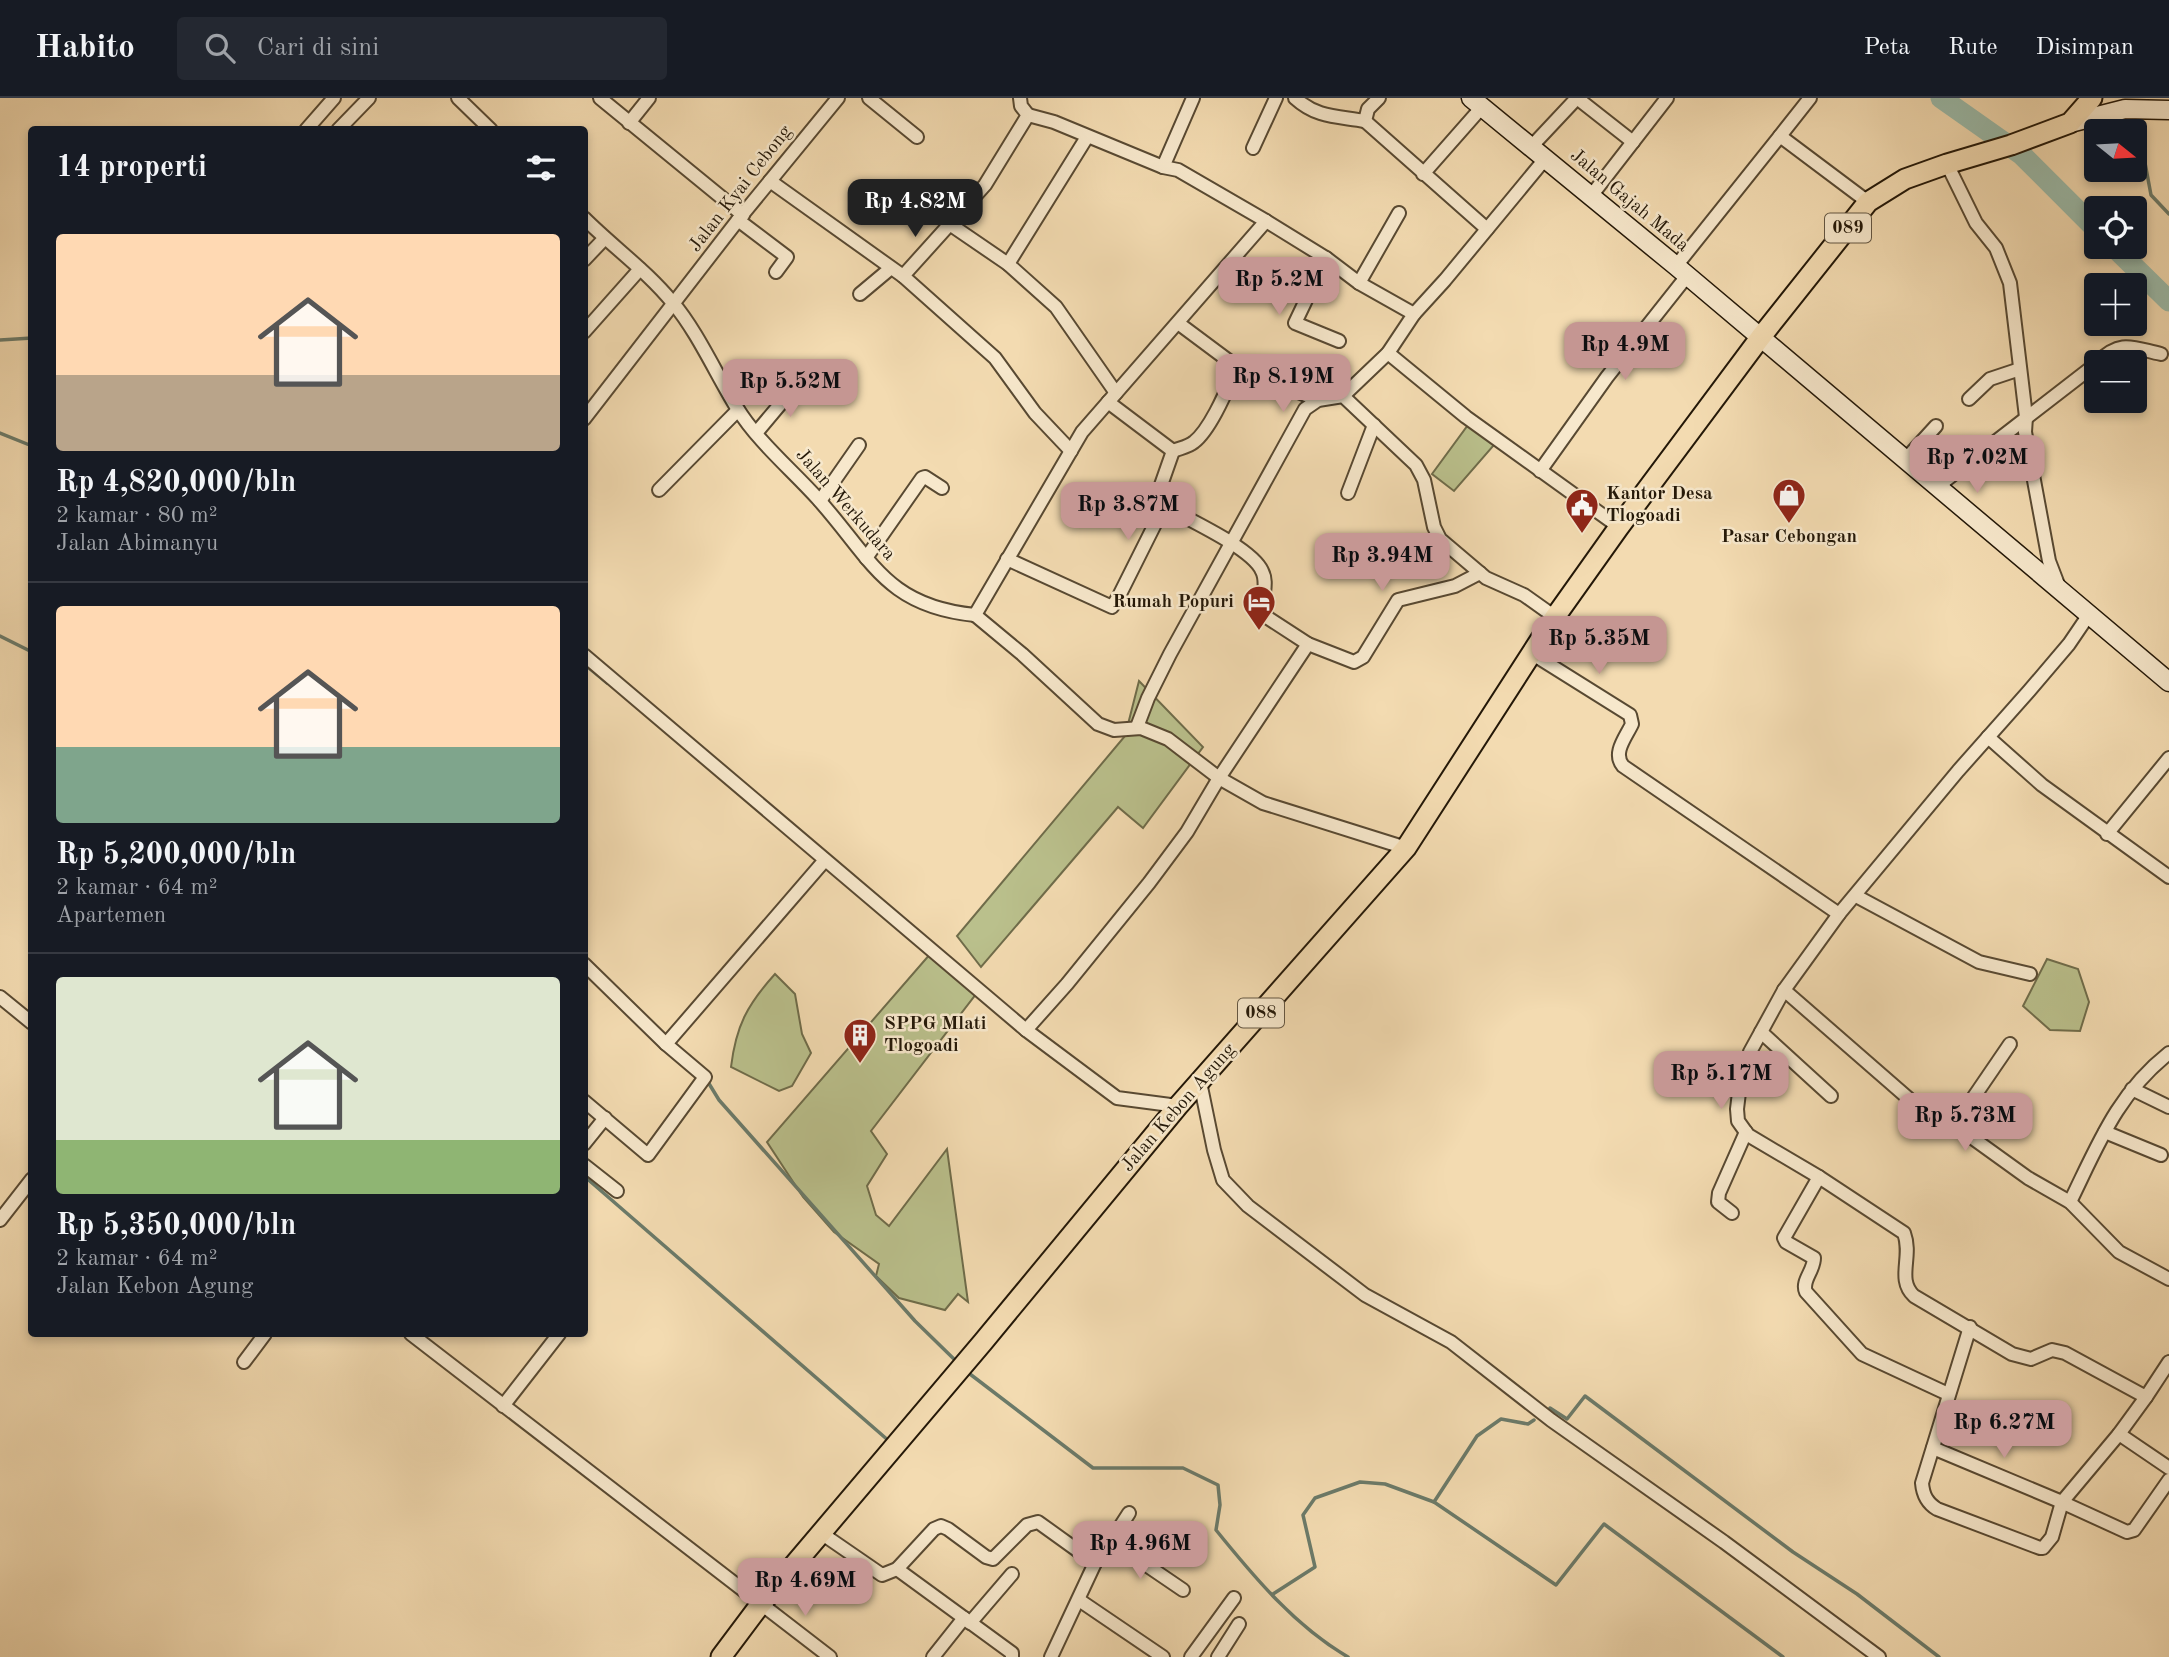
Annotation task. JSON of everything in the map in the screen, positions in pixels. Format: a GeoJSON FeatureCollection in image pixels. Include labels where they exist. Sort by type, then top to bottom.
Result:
{"type":"FeatureCollection","features":[{"type":"Feature","properties":{"kind":"main road","name":"089"},"geometry":{"type":"LineString","coordinates":[[1760,338],[1868,202],[1905,179],[2070,123],[2092,98]]}},
{"type":"Feature","properties":{"kind":"main road","name":"Jalan Gajah Mada"},"geometry":{"type":"LineString","coordinates":[[1476,102],[1682,271],[2169,682]]}},
{"type":"Feature","properties":{"kind":"main road"},"geometry":{"type":"LineString","coordinates":[[2070,123],[2125,109],[2164,106]]}},
{"type":"Feature","properties":{"kind":"main road","name":"Jalan Kebon Agung"},"geometry":{"type":"LineString","coordinates":[[721,1657],[760,1605],[1178,1106],[1406,848],[1555,617],[1760,338]]}},
{"type":"Feature","properties":{"kind":"street"},"geometry":{"type":"LineString","coordinates":[[310,126],[334,98]]}},
{"type":"Feature","properties":{"kind":"street"},"geometry":{"type":"LineString","coordinates":[[342,126],[369,98]]}},
{"type":"Feature","properties":{"kind":"street"},"geometry":{"type":"LineString","coordinates":[[458,98],[487,126]]}},
{"type":"Feature","properties":{"kind":"street"},"geometry":{"type":"LineString","coordinates":[[600,98],[787,257],[776,272]]}},
{"type":"Feature","properties":{"kind":"street"},"geometry":{"type":"LineString","coordinates":[[629,122],[649,98]]}},
{"type":"Feature","properties":{"kind":"street","name":"Jalan Kyai Cebong"},"geometry":{"type":"LineString","coordinates":[[588,414],[838,98]]}},
{"type":"Feature","properties":{"kind":"street"},"geometry":{"type":"LineString","coordinates":[[869,98],[917,137]]}},
{"type":"Feature","properties":{"kind":"street"},"geometry":{"type":"LineString","coordinates":[[1020,98],[1021,106],[1028,115],[1054,122],[1163,167],[1178,170],[1266,221],[1326,258],[1359,283],[1414,314]]}},
{"type":"Feature","properties":{"kind":"street"},"geometry":{"type":"LineString","coordinates":[[1163,167],[1193,98]]}},
{"type":"Feature","properties":{"kind":"street"},"geometry":{"type":"LineString","coordinates":[[1253,148],[1276,98]]}},
{"type":"Feature","properties":{"kind":"street"},"geometry":{"type":"LineString","coordinates":[[1295,98],[1309,110],[1325,116],[1365,121],[1487,229]]}},
{"type":"Feature","properties":{"kind":"street"},"geometry":{"type":"LineString","coordinates":[[1365,121],[1368,108],[1379,98]]}},
{"type":"Feature","properties":{"kind":"street"},"geometry":{"type":"LineString","coordinates":[[1531,147],[1577,98],[1633,142]]}},
{"type":"Feature","properties":{"kind":"street"},"geometry":{"type":"LineString","coordinates":[[1591,197],[1667,98]]}},
{"type":"Feature","properties":{"kind":"street"},"geometry":{"type":"LineString","coordinates":[[1540,471],[1682,271],[1810,98]]}},
{"type":"Feature","properties":{"kind":"street"},"geometry":{"type":"LineString","coordinates":[[1423,174],[1476,102]]}},
{"type":"Feature","properties":{"kind":"street"},"geometry":{"type":"LineString","coordinates":[[903,276],[985,185],[1028,115]]}},
{"type":"Feature","properties":{"kind":"street"},"geometry":{"type":"LineString","coordinates":[[1780,136],[1868,202]]}},
{"type":"Feature","properties":{"kind":"street"},"geometry":{"type":"LineString","coordinates":[[1008,264],[1087,137]]}},
{"type":"Feature","properties":{"kind":"street"},"geometry":{"type":"LineString","coordinates":[[1137,727],[1158,677],[1305,408],[1318,400],[1343,396],[1388,353],[1414,314],[1545,159]]}},
{"type":"Feature","properties":{"kind":"street"},"geometry":{"type":"LineString","coordinates":[[1956,161],[1976,223],[1996,248],[2010,283],[2026,417],[2025,432],[2049,561],[2060,590]]}},
{"type":"Feature","properties":{"kind":"street"},"geometry":{"type":"LineString","coordinates":[[770,181],[903,276],[995,358],[1035,413],[1071,451]]}},
{"type":"Feature","properties":{"kind":"street"},"geometry":{"type":"LineString","coordinates":[[941,192],[963,211]]}},
{"type":"Feature","properties":{"kind":"street"},"geometry":{"type":"LineString","coordinates":[[1359,283],[1399,213]]}},
{"type":"Feature","properties":{"kind":"street"},"geometry":{"type":"LineString","coordinates":[[1266,221],[1082,432],[975,615],[1098,724],[1114,730],[1137,727],[1168,739],[1219,778],[1263,803],[1406,848]]}},
{"type":"Feature","properties":{"kind":"street","name":"Jalan Werkudara"},"geometry":{"type":"LineString","coordinates":[[588,222],[675,304],[738,410],[820,501],[884,579],[930,608],[975,615]]}},
{"type":"Feature","properties":{"kind":"street"},"geometry":{"type":"LineString","coordinates":[[951,225],[1008,264],[1064,316],[1112,397],[1173,451]]}},
{"type":"Feature","properties":{"kind":"street"},"geometry":{"type":"LineString","coordinates":[[588,256],[606,238]]}},
{"type":"Feature","properties":{"kind":"street"},"geometry":{"type":"LineString","coordinates":[[1326,258],[1295,323],[1339,341]]}},
{"type":"Feature","properties":{"kind":"street"},"geometry":{"type":"LineString","coordinates":[[860,294],[891,268]]}},
{"type":"Feature","properties":{"kind":"street"},"geometry":{"type":"LineString","coordinates":[[588,328],[640,269]]}},
{"type":"Feature","properties":{"kind":"street"},"geometry":{"type":"LineString","coordinates":[[1178,323],[1237,367],[1318,400]]}},
{"type":"Feature","properties":{"kind":"street"},"geometry":{"type":"LineString","coordinates":[[2113,350],[2131,347],[2144,350]]}},
{"type":"Feature","properties":{"kind":"street"},"geometry":{"type":"LineString","coordinates":[[2147,351],[2161,354]]}},
{"type":"Feature","properties":{"kind":"street"},"geometry":{"type":"LineString","coordinates":[[1388,353],[1466,417],[1619,527]]}},
{"type":"Feature","properties":{"kind":"street"},"geometry":{"type":"LineString","coordinates":[[1173,451],[1198,439],[1219,405],[1237,367]]}},
{"type":"Feature","properties":{"kind":"street"},"geometry":{"type":"LineString","coordinates":[[1969,399],[1990,379],[2020,369]]}},
{"type":"Feature","properties":{"kind":"street"},"geometry":{"type":"LineString","coordinates":[[1937,486],[2084,373]]}},
{"type":"Feature","properties":{"kind":"street"},"geometry":{"type":"LineString","coordinates":[[756,433],[798,383]]}},
{"type":"Feature","properties":{"kind":"street"},"geometry":{"type":"LineString","coordinates":[[1343,396],[1416,465],[1424,480],[1434,527],[1440,538],[1480,573],[1524,595],[1555,617]]}},
{"type":"Feature","properties":{"kind":"street"},"geometry":{"type":"LineString","coordinates":[[659,490],[738,410]]}},
{"type":"Feature","properties":{"kind":"street"},"geometry":{"type":"LineString","coordinates":[[1348,493],[1374,425]]}},
{"type":"Feature","properties":{"kind":"street"},"geometry":{"type":"LineString","coordinates":[[1905,460],[1936,426]]}},
{"type":"Feature","properties":{"kind":"street"},"geometry":{"type":"LineString","coordinates":[[820,501],[859,445]]}},
{"type":"Feature","properties":{"kind":"street"},"geometry":{"type":"LineString","coordinates":[[1173,451],[1160,488],[1159,500],[1164,506],[1231,543],[1262,570],[1262,604],[1268,618],[1308,644],[1338,658],[1354,662],[1363,657],[1398,600],[1455,586],[1480,573]]}},
{"type":"Feature","properties":{"kind":"street"},"geometry":{"type":"LineString","coordinates":[[866,558],[922,478],[925,477],[942,488]]}},
{"type":"Feature","properties":{"kind":"street"},"geometry":{"type":"LineString","coordinates":[[1007,559],[1112,607],[1164,506]]}},
{"type":"Feature","properties":{"kind":"street"},"geometry":{"type":"LineString","coordinates":[[2088,616],[2069,644],[1839,914],[1784,990],[1749,1052],[1740,1084],[1738,1121],[1746,1132],[1904,1233],[1908,1245],[1904,1282],[1913,1296],[2012,1354],[2031,1359],[2052,1350],[2065,1353],[2146,1396]]}},
{"type":"Feature","properties":{"kind":"street"},"geometry":{"type":"LineString","coordinates":[[1026,1030],[1067,984],[1187,832],[1219,778],[1308,644]]}},
{"type":"Feature","properties":{"kind":"street"},"geometry":{"type":"LineString","coordinates":[[1531,653],[1630,715],[1632,724],[1617,753],[1618,760],[1623,765],[1839,914]]}},
{"type":"Feature","properties":{"kind":"street"},"geometry":{"type":"LineString","coordinates":[[588,658],[1026,1030],[1118,1098],[1178,1106]]}},
{"type":"Feature","properties":{"kind":"street"},"geometry":{"type":"LineString","coordinates":[[1988,737],[2042,785],[2169,877]]}},
{"type":"Feature","properties":{"kind":"street"},"geometry":{"type":"LineString","coordinates":[[2107,834],[2169,758]]}},
{"type":"Feature","properties":{"kind":"street"},"geometry":{"type":"LineString","coordinates":[[666,1044],[825,860]]}},
{"type":"Feature","properties":{"kind":"street"},"geometry":{"type":"LineString","coordinates":[[1856,896],[1979,961],[2029,974]]}},
{"type":"Feature","properties":{"kind":"street"},"geometry":{"type":"LineString","coordinates":[[588,968],[666,1044],[705,1077],[648,1155],[588,1104]]}},
{"type":"Feature","properties":{"kind":"street"},"geometry":{"type":"LineString","coordinates":[[1784,990],[1909,1099],[1954,1126],[2028,1178],[2070,1202],[2119,1252],[2169,1279]]}},
{"type":"Feature","properties":{"kind":"street"},"geometry":{"type":"LineString","coordinates":[[0,998],[28,1020]]}},
{"type":"Feature","properties":{"kind":"street"},"geometry":{"type":"LineString","coordinates":[[1761,1032],[1831,1096]]}},
{"type":"Feature","properties":{"kind":"street"},"geometry":{"type":"LineString","coordinates":[[1954,1126],[2010,1044]]}},
{"type":"Feature","properties":{"kind":"street"},"geometry":{"type":"LineString","coordinates":[[2070,1202],[2120,1104],[2144,1075],[2169,1053]]}},
{"type":"Feature","properties":{"kind":"street"},"geometry":{"type":"LineString","coordinates":[[1200,1082],[1223,1180],[1248,1206],[1365,1294],[1451,1342],[1551,1420],[1724,1542],[1879,1657]]}},
{"type":"Feature","properties":{"kind":"street"},"geometry":{"type":"LineString","coordinates":[[2132,1089],[2169,1107]]}},
{"type":"Feature","properties":{"kind":"street"},"geometry":{"type":"LineString","coordinates":[[588,1139],[605,1118]]}},
{"type":"Feature","properties":{"kind":"street"},"geometry":{"type":"LineString","coordinates":[[1732,1213],[1718,1202],[1718,1194],[1746,1132]]}},
{"type":"Feature","properties":{"kind":"street"},"geometry":{"type":"LineString","coordinates":[[2105,1132],[2161,1156]]}},
{"type":"Feature","properties":{"kind":"street"},"geometry":{"type":"LineString","coordinates":[[588,1168],[617,1191]]}},
{"type":"Feature","properties":{"kind":"street"},"geometry":{"type":"LineString","coordinates":[[1819,1177],[1784,1238],[1786,1242],[1814,1258],[1805,1284],[1806,1292],[1862,1354],[1948,1394]]}},
{"type":"Feature","properties":{"kind":"street"},"geometry":{"type":"LineString","coordinates":[[0,1220],[28,1184]]}},
{"type":"Feature","properties":{"kind":"street"},"geometry":{"type":"LineString","coordinates":[[1970,1327],[1922,1483],[1923,1493],[1930,1505],[1937,1509],[2011,1536],[2024,1544],[2043,1548],[2052,1538],[2062,1502],[2119,1434],[2169,1362]]}},
{"type":"Feature","properties":{"kind":"street"},"geometry":{"type":"LineString","coordinates":[[244,1362],[263,1337]]}},
{"type":"Feature","properties":{"kind":"street"},"geometry":{"type":"LineString","coordinates":[[415,1337],[830,1657]]}},
{"type":"Feature","properties":{"kind":"street"},"geometry":{"type":"LineString","coordinates":[[503,1406],[557,1337]]}},
{"type":"Feature","properties":{"kind":"street"},"geometry":{"type":"LineString","coordinates":[[2119,1434],[2169,1468]]}},
{"type":"Feature","properties":{"kind":"street"},"geometry":{"type":"LineString","coordinates":[[1933,1448],[2127,1532],[2132,1532],[2169,1480]]}},
{"type":"Feature","properties":{"kind":"street"},"geometry":{"type":"LineString","coordinates":[[1051,1657],[1095,1563],[1129,1513]]}},
{"type":"Feature","properties":{"kind":"street"},"geometry":{"type":"LineString","coordinates":[[821,1533],[882,1575],[897,1569],[934,1529],[941,1527],[993,1559],[1027,1525],[1038,1522],[1095,1563]]}},
{"type":"Feature","properties":{"kind":"street"},"geometry":{"type":"LineString","coordinates":[[1111,1541],[1183,1590]]}},
{"type":"Feature","properties":{"kind":"street"},"geometry":{"type":"LineString","coordinates":[[897,1569],[1013,1653],[1012,1657]]}},
{"type":"Feature","properties":{"kind":"street"},"geometry":{"type":"LineString","coordinates":[[933,1657],[1012,1574]]}},
{"type":"Feature","properties":{"kind":"street"},"geometry":{"type":"LineString","coordinates":[[1191,1657],[1234,1598]]}},
{"type":"Feature","properties":{"kind":"street"},"geometry":{"type":"LineString","coordinates":[[1079,1600],[1163,1657]]}},
{"type":"Feature","properties":{"kind":"street"},"geometry":{"type":"LineString","coordinates":[[1218,1657],[1239,1624]]}},
{"type":"Feature","properties":{"kind":"green space"},"geometry":{"type":"Polygon","coordinates":[[[1468,425],[1494,445],[1454,491],[1432,474],[1468,425]]]}},
{"type":"Feature","properties":{"kind":"green space"},"geometry":{"type":"Polygon","coordinates":[[[1139,681],[1203,747],[1143,828],[1118,807],[981,967],[957,936],[1125,736],[1139,681]]]}},
{"type":"Feature","properties":{"kind":"green space"},"geometry":{"type":"Polygon","coordinates":[[[931,953],[976,994],[871,1131],[887,1154],[867,1186],[876,1215],[889,1226],[947,1149],[968,1302],[958,1294],[945,1310],[899,1298],[876,1276],[879,1264],[834,1232],[803,1197],[767,1142],[931,953]]]}},
{"type":"Feature","properties":{"kind":"green space"},"geometry":{"type":"Polygon","coordinates":[[[2047,959],[2078,969],[2089,1002],[2080,1031],[2050,1030],[2023,1006],[2047,959]]]}},
{"type":"Feature","properties":{"kind":"green space"},"geometry":{"type":"Polygon","coordinates":[[[775,974],[795,994],[802,1034],[811,1053],[792,1086],[779,1091],[731,1067],[744,1017],[775,974]]]}},
{"type":"Feature","properties":{"kind":"waterway"},"geometry":{"type":"LineString","coordinates":[[1941,98],[2022,155],[2084,217]]}},
{"type":"Feature","properties":{"kind":"waterway"},"geometry":{"type":"LineString","coordinates":[[2147,174],[2151,195],[2169,214]]}},
{"type":"Feature","properties":{"kind":"waterway"},"geometry":{"type":"LineString","coordinates":[[2126,259],[2169,301]]}},
{"type":"Feature","properties":{"kind":"waterway"},"geometry":{"type":"LineString","coordinates":[[0,340],[28,338]]}},
{"type":"Feature","properties":{"kind":"waterway"},"geometry":{"type":"LineString","coordinates":[[0,433],[28,444]]}},
{"type":"Feature","properties":{"kind":"waterway"},"geometry":{"type":"LineString","coordinates":[[0,636],[28,650]]}},
{"type":"Feature","properties":{"kind":"waterway"},"geometry":{"type":"LineString","coordinates":[[588,667],[607,683]]}},
{"type":"Feature","properties":{"kind":"waterway"},"geometry":{"type":"LineString","coordinates":[[708,1082],[719,1100],[915,1321],[957,1362]]}},
{"type":"Feature","properties":{"kind":"waterway"},"geometry":{"type":"LineString","coordinates":[[588,1179],[889,1441]]}},
{"type":"Feature","properties":{"kind":"waterway"},"geometry":{"type":"LineString","coordinates":[[966,1371],[1093,1468],[1183,1468],[1218,1485],[1220,1505],[1216,1530],[1260,1583],[1293,1616],[1348,1657]]}},
{"type":"Feature","properties":{"kind":"waterway"},"geometry":{"type":"LineString","coordinates":[[1550,1408],[1567,1419],[1585,1396],[1793,1552],[1857,1594],[1939,1657]]}},
{"type":"Feature","properties":{"kind":"waterway"},"geometry":{"type":"LineString","coordinates":[[1273,1594],[1315,1567],[1303,1515],[1315,1498],[1360,1482],[1385,1484],[1434,1502],[1477,1436],[1501,1419],[1528,1424],[1534,1420]]}},
{"type":"Feature","properties":{"kind":"waterway"},"geometry":{"type":"LineString","coordinates":[[1434,1502],[1556,1585],[1604,1524],[1783,1657]]}},
{"type":"Feature","properties":{"kind":"place","name":"Pasar Cebongan"},"geometry":{"type":"Point","coordinates":[1789,525]}},
{"type":"Feature","properties":{"kind":"place","name":"Kantor Desa Tlogoadi"},"geometry":{"type":"Point","coordinates":[1582,535]}},
{"type":"Feature","properties":{"kind":"place","name":"Rumah Popuri"},"geometry":{"type":"Point","coordinates":[1259,632]}},
{"type":"Feature","properties":{"kind":"place","name":"SPPG Mlati Tlogoadi"},"geometry":{"type":"Point","coordinates":[860,1065]}}]}
